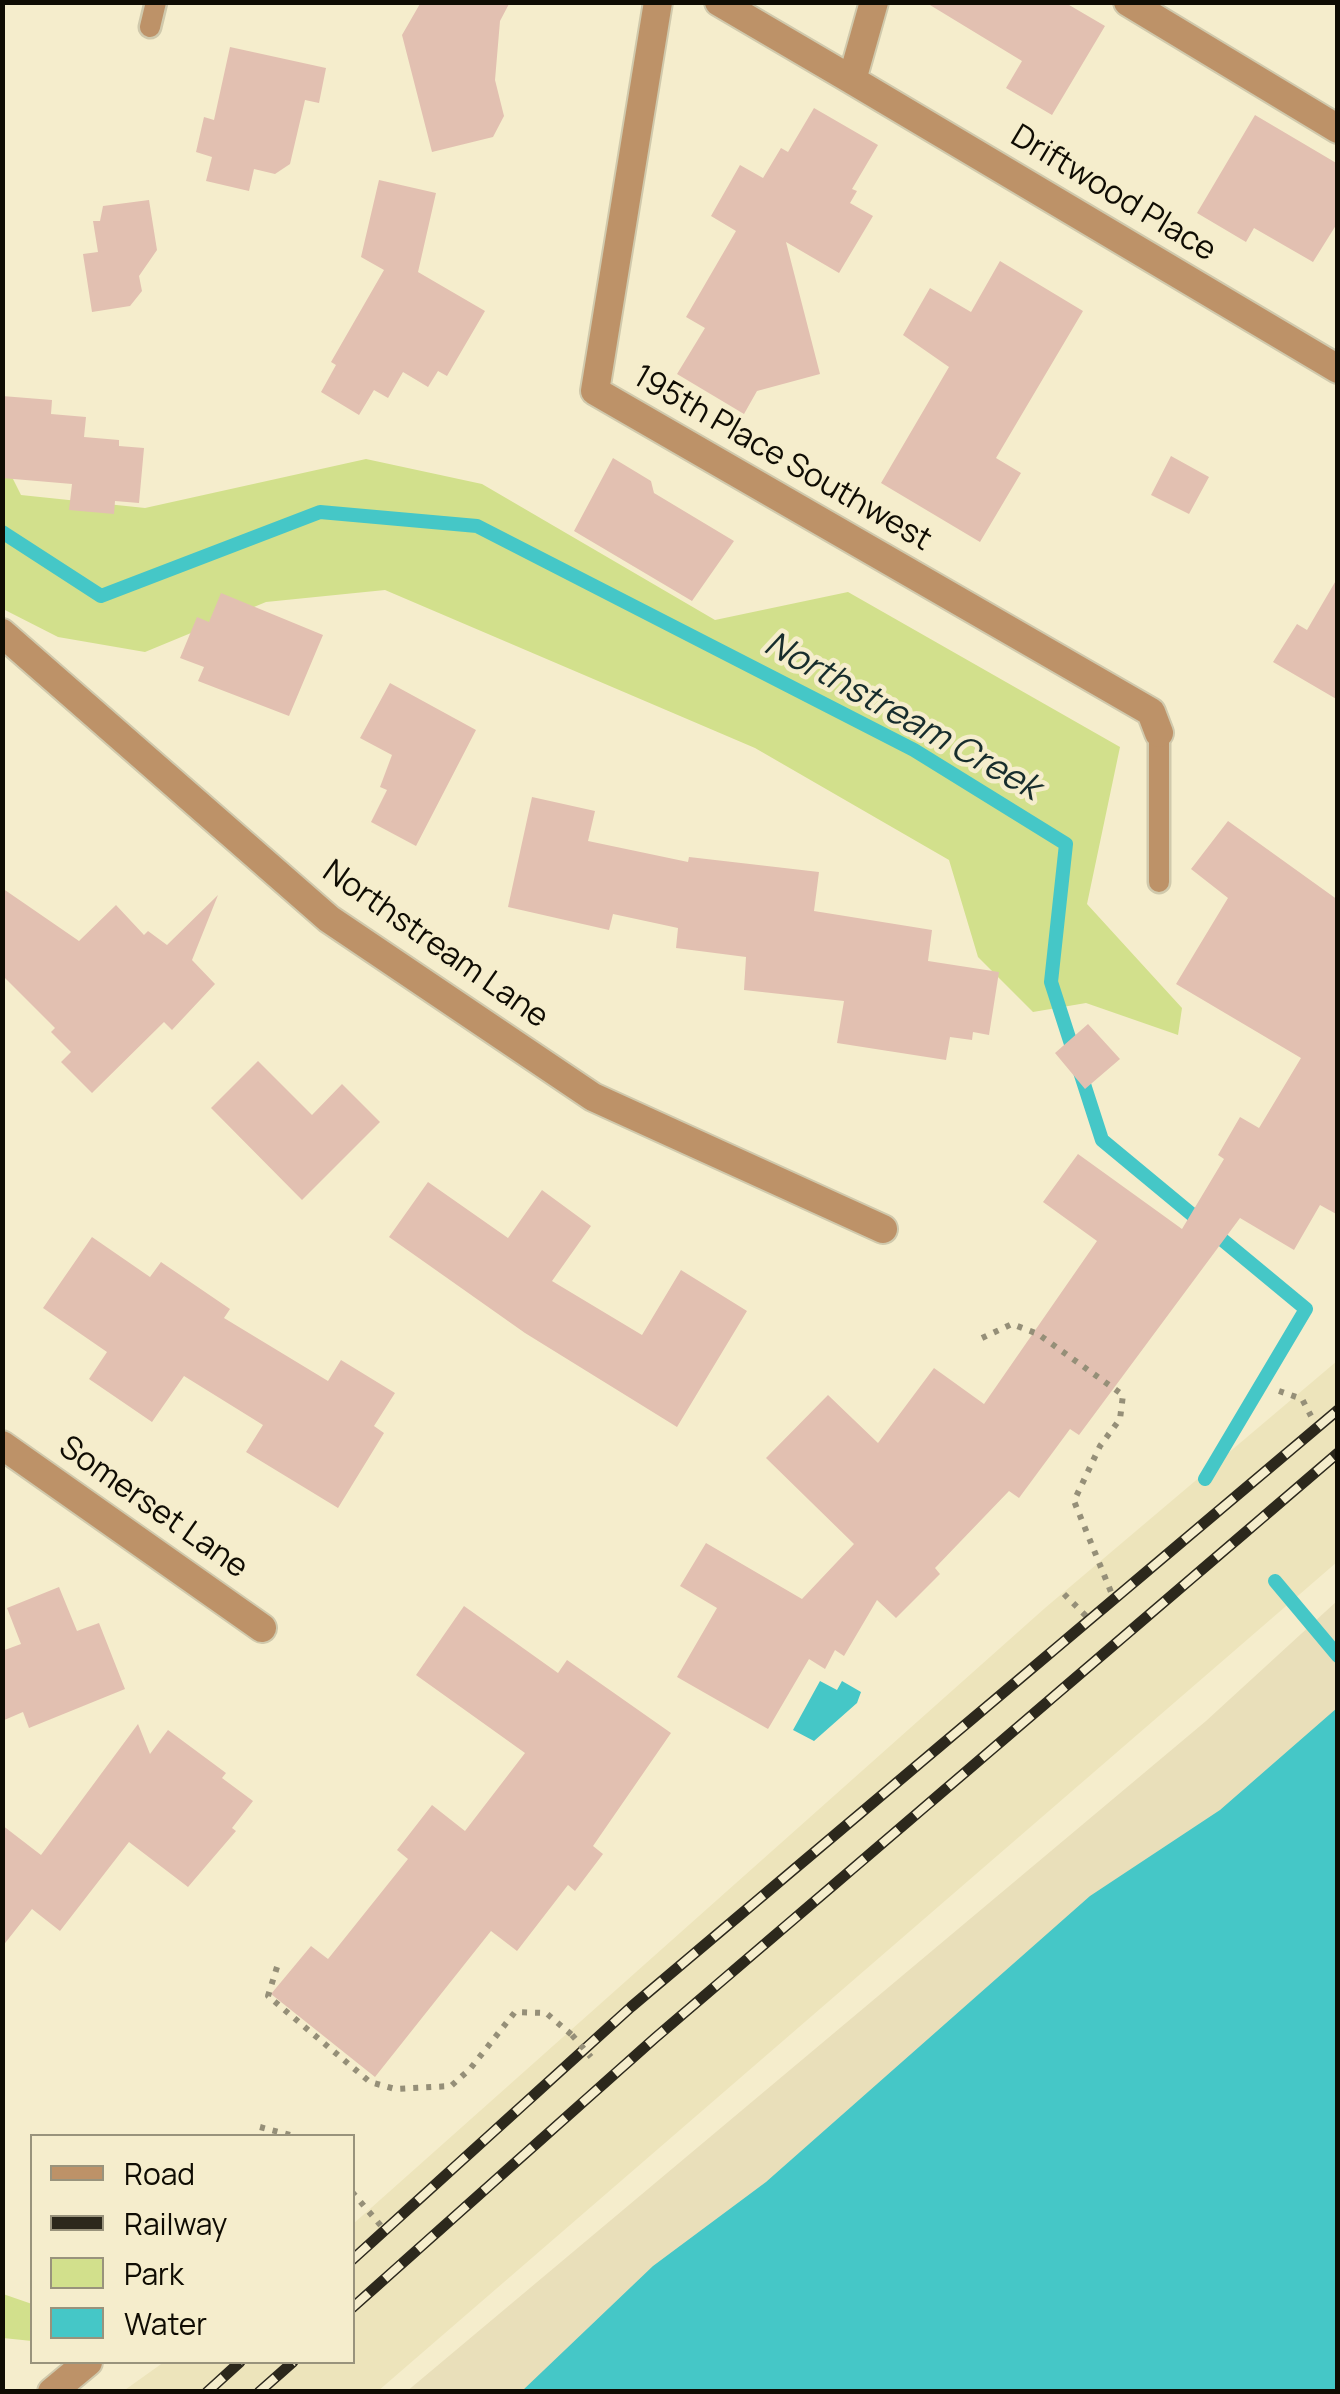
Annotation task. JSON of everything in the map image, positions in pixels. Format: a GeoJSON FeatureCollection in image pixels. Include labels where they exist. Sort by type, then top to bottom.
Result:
{"type":"FeatureCollection","features":[{"type":"Feature","properties":{"kind":"street","name":"195th Place Southwest"},"geometry":{"type":"LineString","coordinates":[[658,2],[595,392],[1151,712],[1159,733]]}},
{"type":"Feature","properties":{"kind":"street","name":"Driftwood Place"},"geometry":{"type":"LineString","coordinates":[[719,2],[1338,369]]}},
{"type":"Feature","properties":{"kind":"street"},"geometry":{"type":"LineString","coordinates":[[852,80],[874,2]]}},
{"type":"Feature","properties":{"kind":"street"},"geometry":{"type":"LineString","coordinates":[[1128,2],[1338,130]]}},
{"type":"Feature","properties":{"kind":"street","name":"Northstream Lane"},"geometry":{"type":"LineString","coordinates":[[2,633],[329,920],[594,1097],[883,1229]]}},
{"type":"Feature","properties":{"kind":"street","name":"Somerset Lane"},"geometry":{"type":"LineString","coordinates":[[2,1445],[262,1628]]}},
{"type":"Feature","properties":{"kind":"street"},"geometry":{"type":"LineString","coordinates":[[52,2392],[86,2364]]}},
{"type":"Feature","properties":{"kind":"lane"},"geometry":{"type":"LineString","coordinates":[[150,27],[156,2]]}},
{"type":"Feature","properties":{"kind":"lane"},"geometry":{"type":"LineString","coordinates":[[1159,733],[1159,882]]}},
{"type":"Feature","properties":{"kind":"path"},"geometry":{"type":"LineString","coordinates":[[982,1338],[1012,1324],[1025,1329],[1122,1395],[1120,1419],[1100,1446],[1074,1501],[1111,1592]]}},
{"type":"Feature","properties":{"kind":"path"},"geometry":{"type":"LineString","coordinates":[[1279,1390],[1302,1400],[1311,1416]]}},
{"type":"Feature","properties":{"kind":"path"},"geometry":{"type":"LineString","coordinates":[[1064,1594],[1086,1616]]}},
{"type":"Feature","properties":{"kind":"path"},"geometry":{"type":"LineString","coordinates":[[277,1967],[268,1996],[370,2082],[395,2089],[451,2086],[470,2069],[515,2012],[546,2013],[591,2057]]}},
{"type":"Feature","properties":{"kind":"path"},"geometry":{"type":"LineString","coordinates":[[260,2126],[287,2134]]}},
{"type":"Feature","properties":{"kind":"path"},"geometry":{"type":"LineString","coordinates":[[355,2196],[382,2228]]}},
{"type":"Feature","properties":{"kind":"shaded area"},"geometry":{"type":"Polygon","coordinates":[[[1337,1361],[1337,1562],[378,2391],[122,2392],[161,2364],[355,2364],[355,2222],[1045,1608],[1337,1361]]]}},
{"type":"Feature","properties":{"kind":"green space"},"geometry":{"type":"Polygon","coordinates":[[[2,457],[21,495],[145,508],[366,459],[482,484],[715,620],[848,592],[1120,747],[1087,904],[1182,1008],[1178,1035],[1086,1003],[1033,1012],[978,957],[949,860],[755,748],[385,590],[266,602],[145,652],[58,637],[3,609],[2,457]]]}},
{"type":"Feature","properties":{"kind":"green space"},"geometry":{"type":"Polygon","coordinates":[[[3,2294],[30,2303],[30,2341],[3,2338],[3,2294]]]}},
{"type":"Feature","properties":{"kind":"sand"},"geometry":{"type":"Polygon","coordinates":[[[1337,1601],[1337,1908],[813,2391],[406,2392],[1206,1721],[1337,1601]]]}},
{"type":"Feature","properties":{"kind":"water"},"geometry":{"type":"Polygon","coordinates":[[[820,1681],[837,1690],[842,1681],[861,1692],[857,1703],[814,1741],[793,1730],[820,1681]]]}},
{"type":"Feature","properties":{"kind":"water"},"geometry":{"type":"Polygon","coordinates":[[[1337,1708],[1337,2391],[522,2391],[653,2266],[766,2182],[1090,1896],[1220,1810],[1337,1708]]]}},
{"type":"Feature","properties":{"kind":"building"},"geometry":{"type":"Polygon","coordinates":[[[421,2],[510,2],[500,21],[495,80],[504,116],[493,137],[432,152],[402,35],[421,2]]]}},
{"type":"Feature","properties":{"kind":"building"},"geometry":{"type":"Polygon","coordinates":[[[925,2],[1064,2],[1105,26],[1052,115],[1006,88],[1022,61],[925,2]]]}},
{"type":"Feature","properties":{"kind":"building"},"geometry":{"type":"Polygon","coordinates":[[[230,47],[326,68],[319,103],[305,100],[290,164],[275,174],[254,169],[249,191],[206,181],[212,157],[196,152],[204,117],[214,120],[230,47]]]}},
{"type":"Feature","properties":{"kind":"building"},"geometry":{"type":"Polygon","coordinates":[[[814,108],[878,145],[852,189],[857,191],[850,203],[873,216],[839,273],[786,242],[820,374],[757,391],[744,414],[677,374],[705,328],[686,317],[736,231],[711,216],[740,165],[763,178],[781,148],[788,152],[814,108]]]}},
{"type":"Feature","properties":{"kind":"building"},"geometry":{"type":"Polygon","coordinates":[[[1255,115],[1338,164],[1338,222],[1313,262],[1254,228],[1246,242],[1197,213],[1255,115]]]}},
{"type":"Feature","properties":{"kind":"building"},"geometry":{"type":"Polygon","coordinates":[[[379,180],[436,193],[418,272],[485,311],[447,376],[438,371],[428,387],[403,372],[388,398],[374,390],[359,415],[321,392],[336,365],[331,362],[384,270],[361,257],[379,180]]]}},
{"type":"Feature","properties":{"kind":"building"},"geometry":{"type":"Polygon","coordinates":[[[149,200],[157,250],[139,276],[142,291],[130,306],[92,312],[83,254],[98,252],[93,221],[100,221],[103,206],[149,200]]]}},
{"type":"Feature","properties":{"kind":"building"},"geometry":{"type":"Polygon","coordinates":[[[1000,261],[1083,311],[996,458],[1021,473],[980,542],[881,483],[949,367],[903,335],[930,288],[971,312],[1000,261]]]}},
{"type":"Feature","properties":{"kind":"building"},"geometry":{"type":"Polygon","coordinates":[[[2,396],[52,400],[51,414],[86,417],[84,437],[119,440],[119,446],[144,448],[139,503],[115,501],[114,514],[69,510],[72,484],[2,478],[2,396]]]}},
{"type":"Feature","properties":{"kind":"building"},"geometry":{"type":"Polygon","coordinates":[[[1171,456],[1209,477],[1189,514],[1151,495],[1171,456]]]}},
{"type":"Feature","properties":{"kind":"building"},"geometry":{"type":"Polygon","coordinates":[[[613,458],[651,481],[654,493],[734,541],[692,601],[574,531],[613,458]]]}},
{"type":"Feature","properties":{"kind":"building"},"geometry":{"type":"Polygon","coordinates":[[[1338,577],[1338,700],[1273,662],[1297,624],[1307,630],[1338,577]]]}},
{"type":"Feature","properties":{"kind":"building"},"geometry":{"type":"Polygon","coordinates":[[[221,593],[323,635],[289,716],[198,681],[204,667],[180,658],[197,617],[209,622],[221,593]]]}},
{"type":"Feature","properties":{"kind":"building"},"geometry":{"type":"Polygon","coordinates":[[[390,683],[476,730],[416,846],[371,822],[387,790],[380,787],[392,755],[360,738],[390,683]]]}},
{"type":"Feature","properties":{"kind":"building"},"geometry":{"type":"Polygon","coordinates":[[[532,797],[595,811],[588,841],[688,862],[689,857],[819,872],[814,911],[932,930],[928,961],[999,972],[989,1035],[973,1032],[972,1040],[950,1037],[946,1060],[837,1043],[844,1001],[744,990],[746,957],[676,948],[678,928],[613,914],[609,930],[508,907],[532,797]]]}},
{"type":"Feature","properties":{"kind":"building"},"geometry":{"type":"Polygon","coordinates":[[[1228,821],[1338,900],[1338,1215],[1320,1205],[1294,1250],[1240,1218],[1079,1435],[1070,1429],[1019,1498],[1009,1491],[935,1568],[940,1574],[896,1618],[877,1600],[844,1656],[835,1650],[825,1669],[809,1659],[768,1729],[677,1677],[717,1608],[680,1586],[706,1543],[802,1599],[854,1544],[766,1458],[828,1395],[878,1443],[934,1368],[984,1404],[1097,1241],[1043,1202],[1078,1154],[1182,1229],[1224,1159],[1218,1155],[1240,1117],[1259,1128],[1301,1058],[1176,984],[1228,898],[1191,869],[1228,821]]]}},
{"type":"Feature","properties":{"kind":"building"},"geometry":{"type":"Polygon","coordinates":[[[2,888],[79,941],[116,905],[144,935],[148,931],[167,945],[218,895],[192,960],[215,984],[172,1030],[164,1022],[92,1093],[61,1062],[71,1052],[51,1032],[55,1028],[2,975],[2,888]]]}},
{"type":"Feature","properties":{"kind":"building"},"geometry":{"type":"Polygon","coordinates":[[[1088,1024],[1120,1059],[1085,1089],[1055,1053],[1088,1024]]]}},
{"type":"Feature","properties":{"kind":"building"},"geometry":{"type":"Polygon","coordinates":[[[258,1061],[312,1115],[342,1084],[380,1122],[302,1200],[211,1108],[258,1061]]]}},
{"type":"Feature","properties":{"kind":"building"},"geometry":{"type":"Polygon","coordinates":[[[428,1182],[508,1238],[542,1190],[591,1226],[552,1281],[642,1335],[681,1270],[747,1311],[677,1427],[525,1333],[389,1237],[428,1182]]]}},
{"type":"Feature","properties":{"kind":"building"},"geometry":{"type":"Polygon","coordinates":[[[92,1237],[150,1277],[161,1262],[230,1309],[224,1318],[328,1381],[341,1360],[395,1393],[374,1426],[384,1433],[338,1508],[246,1452],[263,1425],[184,1376],[152,1422],[89,1379],[107,1352],[43,1308],[92,1237]]]}},
{"type":"Feature","properties":{"kind":"building"},"geometry":{"type":"Polygon","coordinates":[[[59,1587],[77,1631],[99,1623],[125,1689],[29,1728],[23,1712],[2,1721],[2,1651],[21,1644],[7,1608],[59,1587]]]}},
{"type":"Feature","properties":{"kind":"building"},"geometry":{"type":"Polygon","coordinates":[[[464,1606],[558,1673],[567,1660],[671,1733],[593,1846],[603,1854],[575,1891],[568,1885],[517,1951],[491,1931],[375,2077],[271,1994],[311,1946],[328,1959],[408,1859],[397,1850],[432,1805],[465,1831],[525,1753],[416,1675],[464,1606]]]}},
{"type":"Feature","properties":{"kind":"building"},"geometry":{"type":"Polygon","coordinates":[[[138,1724],[150,1754],[168,1730],[226,1773],[222,1778],[253,1801],[232,1828],[236,1831],[188,1887],[129,1842],[60,1931],[32,1909],[2,1947],[2,1825],[41,1855],[138,1724]]]}},
{"type":"Feature","properties":{"kind":"waterway","name":"Northstream Creek"},"geometry":{"type":"LineString","coordinates":[[2,532],[101,596],[320,512],[477,526],[914,750],[1066,844],[1051,982],[1102,1140],[1306,1309],[1205,1479]]}},
{"type":"Feature","properties":{"kind":"waterway","name":"Northstream Creek"},"geometry":{"type":"LineString","coordinates":[[1275,1581],[1338,1656]]}},
{"type":"Feature","properties":{"kind":"railway"},"geometry":{"type":"LineString","coordinates":[[355,2257],[631,2007],[1338,1410]]}},
{"type":"Feature","properties":{"kind":"railway"},"geometry":{"type":"LineString","coordinates":[[355,2305],[655,2038],[1338,1453]]}},
{"type":"Feature","properties":{"kind":"railway"},"geometry":{"type":"LineString","coordinates":[[207,2392],[238,2364]]}},
{"type":"Feature","properties":{"kind":"railway"},"geometry":{"type":"LineString","coordinates":[[259,2392],[291,2364]]}}]}
